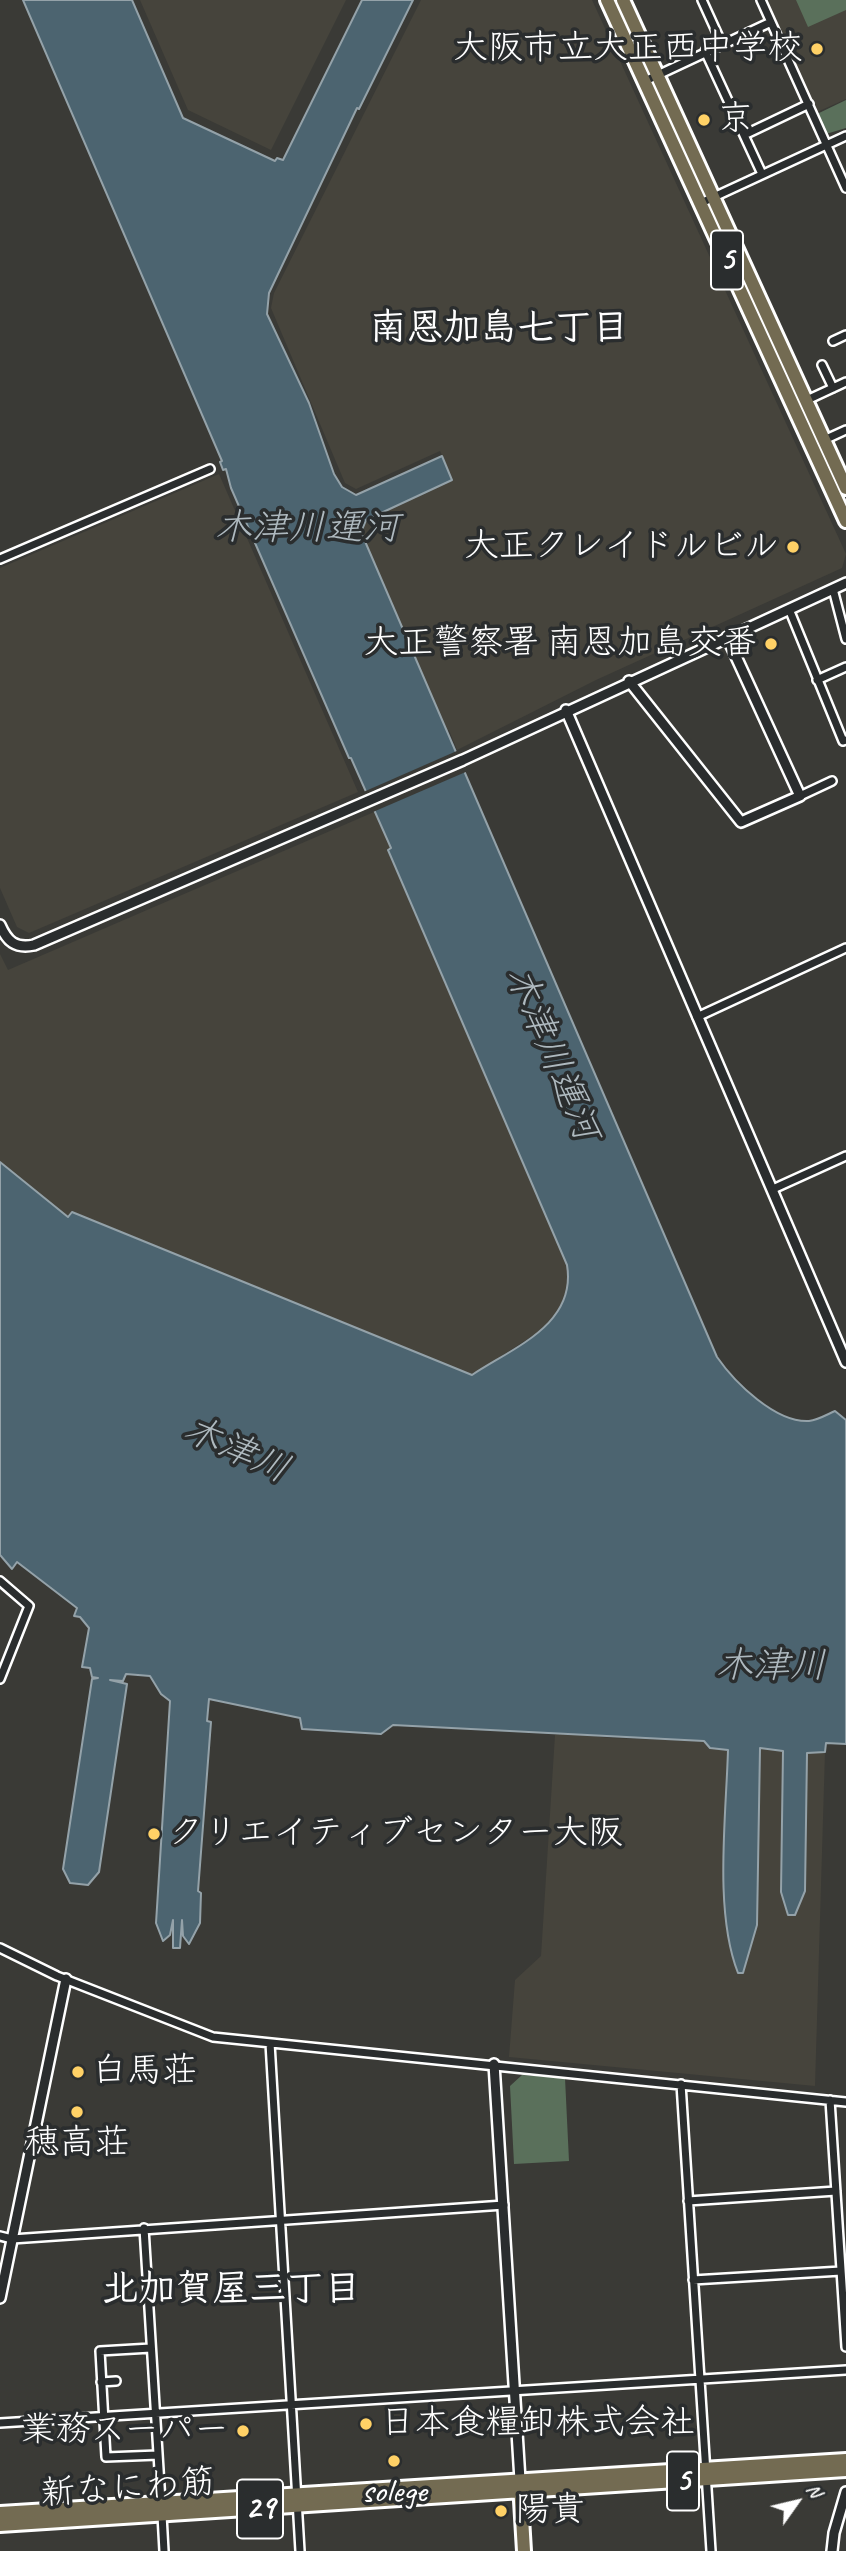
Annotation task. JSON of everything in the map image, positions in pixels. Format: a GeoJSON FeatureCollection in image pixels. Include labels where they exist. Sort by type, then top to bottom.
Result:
{"type":"FeatureCollection","features":[{"type":"Feature","properties":{"kind":"main road","name":"5"},"geometry":{"type":"LineString","coordinates":[[607,0],[846,521]]}},
{"type":"Feature","properties":{"kind":"main road","name":"5"},"geometry":{"type":"LineString","coordinates":[[623,0],[715,196],[846,488]]}},
{"type":"Feature","properties":{"kind":"main road","name":"新なにわ筋"},"geometry":{"type":"LineString","coordinates":[[0,2525],[161,2509],[706,2474],[846,2460]]}},
{"type":"Feature","properties":{"kind":"main road","name":"新なにわ筋"},"geometry":{"type":"LineString","coordinates":[[706,2474],[846,2470]]}},
{"type":"Feature","properties":{"kind":"main road"},"geometry":{"type":"LineString","coordinates":[[520,2486],[524,2551]]}},
{"type":"Feature","properties":{"kind":"main road","name":"新なにわ筋"},"geometry":{"type":"LineString","coordinates":[[0,2513],[161,2509]]}},
{"type":"Feature","properties":{"kind":"street"},"geometry":{"type":"LineString","coordinates":[[702,0],[722,44]]}},
{"type":"Feature","properties":{"kind":"street"},"geometry":{"type":"LineString","coordinates":[[761,0],[846,188]]}},
{"type":"Feature","properties":{"kind":"street"},"geometry":{"type":"LineString","coordinates":[[645,81],[771,22]]}},
{"type":"Feature","properties":{"kind":"street"},"geometry":{"type":"LineString","coordinates":[[705,51],[762,174]]}},
{"type":"Feature","properties":{"kind":"street"},"geometry":{"type":"LineString","coordinates":[[744,135],[808,104]]}},
{"type":"Feature","properties":{"kind":"street"},"geometry":{"type":"LineString","coordinates":[[701,203],[846,136]]}},
{"type":"Feature","properties":{"kind":"street"},"geometry":{"type":"LineString","coordinates":[[833,341],[846,335]]}},
{"type":"Feature","properties":{"kind":"street"},"geometry":{"type":"LineString","coordinates":[[822,365],[833,388]]}},
{"type":"Feature","properties":{"kind":"street"},"geometry":{"type":"LineString","coordinates":[[807,400],[846,382]]}},
{"type":"Feature","properties":{"kind":"street"},"geometry":{"type":"LineString","coordinates":[[824,440],[846,430]]}},
{"type":"Feature","properties":{"kind":"street"},"geometry":{"type":"LineString","coordinates":[[0,559],[210,468]]}},
{"type":"Feature","properties":{"kind":"street"},"geometry":{"type":"LineString","coordinates":[[0,925],[9,942],[17,946],[34,945],[463,760],[566,710],[846,583]]}},
{"type":"Feature","properties":{"kind":"street"},"geometry":{"type":"LineString","coordinates":[[832,589],[846,639]]}},
{"type":"Feature","properties":{"kind":"street"},"geometry":{"type":"LineString","coordinates":[[789,609],[843,741],[846,740]]}},
{"type":"Feature","properties":{"kind":"street"},"geometry":{"type":"LineString","coordinates":[[727,637],[800,796]]}},
{"type":"Feature","properties":{"kind":"street"},"geometry":{"type":"LineString","coordinates":[[817,680],[846,667]]}},
{"type":"Feature","properties":{"kind":"street"},"geometry":{"type":"LineString","coordinates":[[629,681],[741,822],[832,781]]}},
{"type":"Feature","properties":{"kind":"street"},"geometry":{"type":"LineString","coordinates":[[566,710],[846,1362]]}},
{"type":"Feature","properties":{"kind":"street"},"geometry":{"type":"LineString","coordinates":[[697,1017],[846,948]]}},
{"type":"Feature","properties":{"kind":"street"},"geometry":{"type":"LineString","coordinates":[[773,1189],[846,1156]]}},
{"type":"Feature","properties":{"kind":"street"},"geometry":{"type":"LineString","coordinates":[[0,1581],[29,1606],[0,1679]]}},
{"type":"Feature","properties":{"kind":"street"},"geometry":{"type":"LineString","coordinates":[[0,1948],[66,1979],[208,2036],[846,2102]]}},
{"type":"Feature","properties":{"kind":"street"},"geometry":{"type":"LineString","coordinates":[[0,2298],[66,1979]]}},
{"type":"Feature","properties":{"kind":"street"},"geometry":{"type":"LineString","coordinates":[[270,2042],[300,2551]]}},
{"type":"Feature","properties":{"kind":"street"},"geometry":{"type":"LineString","coordinates":[[494,2064],[520,2486]]}},
{"type":"Feature","properties":{"kind":"street"},"geometry":{"type":"LineString","coordinates":[[681,2084],[711,2551]]}},
{"type":"Feature","properties":{"kind":"street"},"geometry":{"type":"LineString","coordinates":[[830,2100],[846,2347]]}},
{"type":"Feature","properties":{"kind":"street"},"geometry":{"type":"LineString","coordinates":[[688,2201],[836,2191]]}},
{"type":"Feature","properties":{"kind":"street"},"geometry":{"type":"LineString","coordinates":[[0,2236],[12,2239],[503,2205]]}},
{"type":"Feature","properties":{"kind":"street"},"geometry":{"type":"LineString","coordinates":[[144,2228],[164,2551]]}},
{"type":"Feature","properties":{"kind":"street"},"geometry":{"type":"LineString","coordinates":[[693,2280],[841,2271]]}},
{"type":"Feature","properties":{"kind":"street"},"geometry":{"type":"LineString","coordinates":[[151,2348],[100,2351],[103,2417],[106,2457],[158,2455]]}},
{"type":"Feature","properties":{"kind":"street"},"geometry":{"type":"LineString","coordinates":[[0,2423],[846,2370]]}},
{"type":"Feature","properties":{"kind":"street"},"geometry":{"type":"LineString","coordinates":[[101,2382],[116,2381]]}},
{"type":"Feature","properties":{"kind":"street"},"geometry":{"type":"LineString","coordinates":[[832,2551],[834,2533],[846,2493]]}},
{"type":"Feature","properties":{"kind":"shaded area"},"geometry":{"type":"Polygon","coordinates":[[[140,0],[346,0],[271,150],[188,110],[140,0]]]}},
{"type":"Feature","properties":{"kind":"shaded area"},"geometry":{"type":"Polygon","coordinates":[[[421,0],[592,0],[846,554],[842,568],[596,680],[457,750],[449,730],[445,730],[361,532],[366,520],[453,479],[440,451],[356,489],[345,483],[271,308],[274,293],[421,0]]]}},
{"type":"Feature","properties":{"kind":"shaded area","name":"大阪市立大正西中学校"},"geometry":{"type":"Polygon","coordinates":[[[765,0],[846,0],[846,99],[817,112],[765,0]]]}},
{"type":"Feature","properties":{"kind":"shaded area"},"geometry":{"type":"Polygon","coordinates":[[[219,474],[358,792],[29,933],[17,927],[0,888],[0,568],[219,474]]]}},
{"type":"Feature","properties":{"kind":"shaded area"},"geometry":{"type":"Polygon","coordinates":[[[374,812],[390,848],[387,850],[567,1265],[567,1289],[558,1311],[546,1327],[472,1375],[73,1212],[68,1217],[0,1162],[0,954],[8,970],[374,812]]]}},
{"type":"Feature","properties":{"kind":"shaded area"},"geometry":{"type":"Polygon","coordinates":[[[565,1732],[609,1738],[704,1741],[760,1751],[760,1748],[825,1752],[815,2086],[509,2057],[515,1980],[541,1956],[555,1735],[565,1732]]]}},
{"type":"Feature","properties":{"kind":"green space"},"geometry":{"type":"Polygon","coordinates":[[[796,0],[846,0],[846,10],[808,27],[796,0]]]}},
{"type":"Feature","properties":{"kind":"green space"},"geometry":{"type":"Polygon","coordinates":[[[846,100],[846,128],[826,134],[817,114],[846,100]]]}},
{"type":"Feature","properties":{"kind":"green space"},"geometry":{"type":"Polygon","coordinates":[[[522,2075],[565,2078],[569,2161],[514,2164],[510,2086],[522,2075]]]}},
{"type":"Feature","properties":{"kind":"water"},"geometry":{"type":"Polygon","coordinates":[[[23,0],[132,0],[183,118],[275,161],[277,158],[283,160],[362,0],[413,0],[359,109],[357,108],[269,293],[267,314],[309,403],[334,474],[342,487],[356,495],[442,456],[452,480],[366,520],[361,532],[717,1357],[757,1400],[783,1416],[809,1421],[835,1411],[846,1420],[846,1744],[826,1743],[825,1752],[807,1753],[805,1891],[795,1915],[788,1915],[781,1892],[783,1751],[760,1748],[757,1925],[743,1973],[738,1973],[731,1949],[724,1894],[728,1750],[710,1748],[704,1741],[393,1725],[381,1734],[302,1729],[300,1718],[209,1699],[207,1721],[211,1722],[198,1891],[201,1893],[200,1923],[189,1944],[183,1936],[182,1920],[180,1948],[173,1948],[173,1920],[170,1935],[163,1941],[156,1923],[170,1701],[161,1694],[150,1676],[126,1674],[123,1681],[110,1680],[127,1684],[99,1872],[88,1885],[70,1883],[63,1869],[92,1679],[98,1678],[92,1677],[90,1668],[82,1667],[89,1628],[80,1617],[74,1616],[77,1608],[17,1562],[12,1569],[0,1555],[0,1162],[68,1217],[72,1212],[472,1375],[522,1344],[552,1319],[562,1304],[567,1286],[567,1265],[388,850],[391,848],[231,488],[226,469],[223,470],[222,461],[23,0]]]}},
{"type":"Feature","properties":{"kind":"pier"},"geometry":{"type":"Polygon","coordinates":[[[459,750],[468,771],[373,812],[361,793],[459,750]]]}},
{"type":"Feature","properties":{"kind":"place","name":"大阪市立大正西中学校"},"geometry":{"type":"Point","coordinates":[817,49]}},
{"type":"Feature","properties":{"kind":"place","name":"京"},"geometry":{"type":"Point","coordinates":[704,120]}},
{"type":"Feature","properties":{"kind":"place","name":"大正クレイドルビル"},"geometry":{"type":"Point","coordinates":[793,547]}},
{"type":"Feature","properties":{"kind":"place","name":"大正警察署 南恩加島交番"},"geometry":{"type":"Point","coordinates":[771,644]}},
{"type":"Feature","properties":{"kind":"place","name":"クリエイティブセンター大阪"},"geometry":{"type":"Point","coordinates":[154,1834]}},
{"type":"Feature","properties":{"kind":"place","name":"白馬荘"},"geometry":{"type":"Point","coordinates":[78,2072]}},
{"type":"Feature","properties":{"kind":"place","name":"穂高荘"},"geometry":{"type":"Point","coordinates":[77,2112]}},
{"type":"Feature","properties":{"kind":"place","name":"日本食糧卸株式会社"},"geometry":{"type":"Point","coordinates":[366,2424]}},
{"type":"Feature","properties":{"kind":"place","name":"業務スーパー"},"geometry":{"type":"Point","coordinates":[243,2431]}},
{"type":"Feature","properties":{"kind":"place","name":"solege"},"geometry":{"type":"Point","coordinates":[394,2461]}},
{"type":"Feature","properties":{"kind":"place","name":"陽貴"},"geometry":{"type":"Point","coordinates":[501,2511]}},
{"type":"Feature","properties":{"kind":"district","name":"南恩加島七丁目"},"geometry":{"type":"Point","coordinates":[499,329]}},
{"type":"Feature","properties":{"kind":"district","name":"北加賀屋三丁目"},"geometry":{"type":"Point","coordinates":[231,2290]}},
{"type":"Feature","properties":{"kind":"water label","name":"木津川運河"},"geometry":{"type":"Point","coordinates":[307,529]}},
{"type":"Feature","properties":{"kind":"water label","name":"木津川運河"},"geometry":{"type":"Point","coordinates":[551,1054]}},
{"type":"Feature","properties":{"kind":"water label","name":"木津川"},"geometry":{"type":"Point","coordinates":[236,1451]}},
{"type":"Feature","properties":{"kind":"water label","name":"木津川"},"geometry":{"type":"Point","coordinates":[771,1667]}}]}
